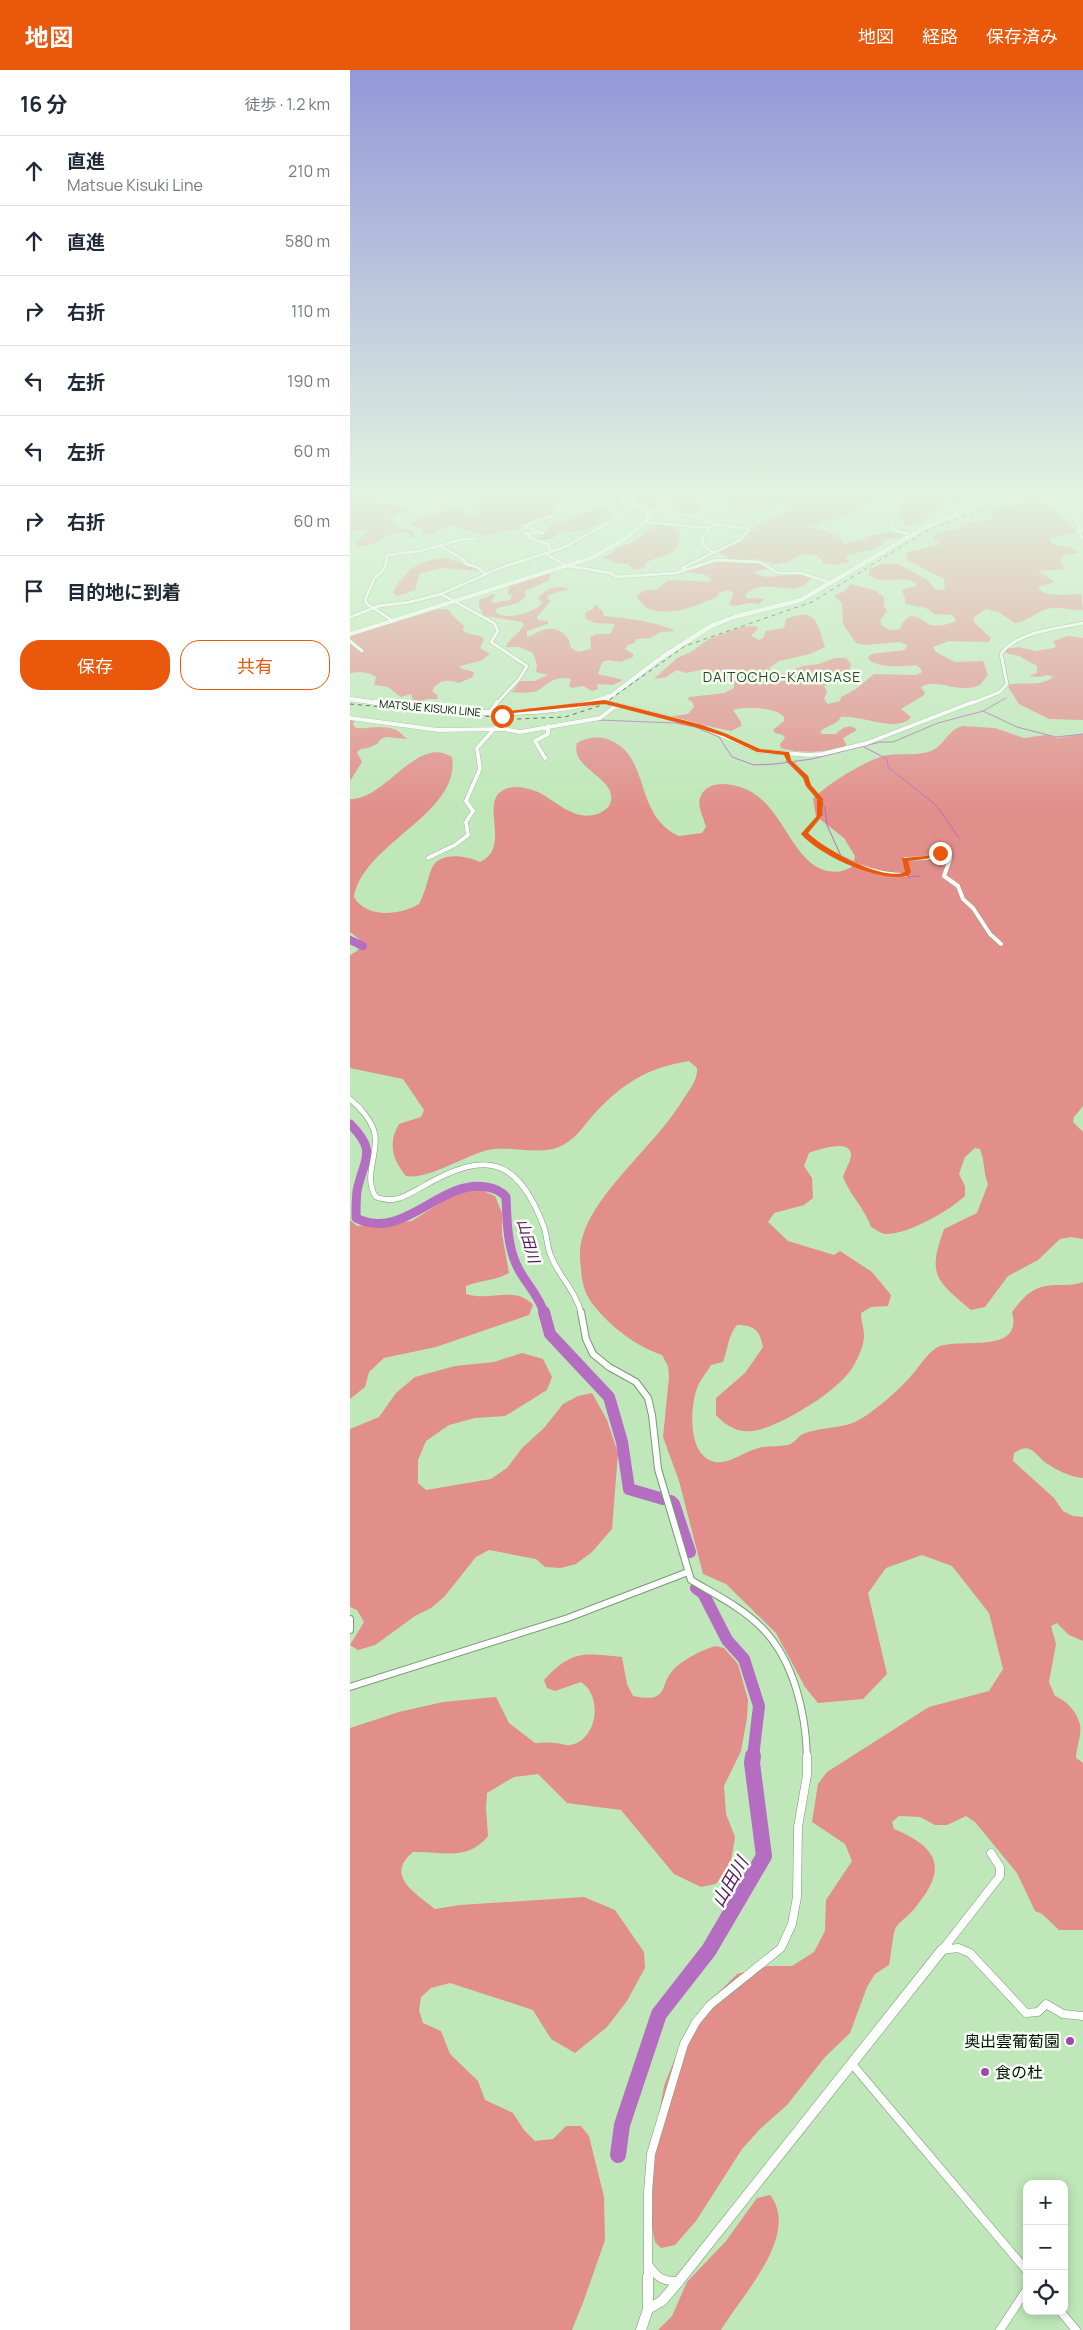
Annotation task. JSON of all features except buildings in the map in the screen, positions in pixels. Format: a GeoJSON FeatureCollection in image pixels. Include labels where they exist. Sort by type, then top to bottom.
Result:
{"type":"FeatureCollection","features":[{"type":"Feature","properties":{"kind":"main road","name":"MATSUE KISUKI LINE"},"geometry":{"type":"LineString","coordinates":[[350,699],[439,711],[492,713],[542,710],[592,702],[611,696],[660,658],[711,626],[734,617],[791,602]]}},
{"type":"Feature","properties":{"kind":"street"},"geometry":{"type":"LineString","coordinates":[[367,602],[372,608],[392,621]]}},
{"type":"Feature","properties":{"kind":"street"},"geometry":{"type":"LineString","coordinates":[[350,616],[372,608],[407,602]]}},
{"type":"Feature","properties":{"kind":"street"},"geometry":{"type":"LineString","coordinates":[[350,634],[453,602]]}},
{"type":"Feature","properties":{"kind":"street"},"geometry":{"type":"LineString","coordinates":[[428,858],[468,836],[466,822],[473,811],[467,805],[466,800],[480,769],[476,752],[479,746],[505,717],[492,713],[498,699],[510,690],[527,666],[503,652],[491,642],[498,631],[494,623],[456,602]]}},
{"type":"Feature","properties":{"kind":"street"},"geometry":{"type":"LineString","coordinates":[[592,702],[605,702],[697,725],[725,735],[759,751],[787,754],[822,754],[867,743],[1000,692],[1007,684],[1005,666],[1001,654],[1004,648],[1026,637],[1083,623]]}},
{"type":"Feature","properties":{"kind":"street"},"geometry":{"type":"LineString","coordinates":[[350,641],[362,651]]}},
{"type":"Feature","properties":{"kind":"street"},"geometry":{"type":"LineString","coordinates":[[605,702],[611,696]]}},
{"type":"Feature","properties":{"kind":"street"},"geometry":{"type":"LineString","coordinates":[[350,718],[438,730],[520,732],[603,717],[618,705]]}},
{"type":"Feature","properties":{"kind":"street"},"geometry":{"type":"LineString","coordinates":[[545,758],[535,741],[548,734],[548,727]]}},
{"type":"Feature","properties":{"kind":"street"},"geometry":{"type":"LineString","coordinates":[[787,754],[789,760],[806,777],[808,786],[820,799],[820,816],[804,834],[807,837],[847,861],[880,874],[906,874],[908,872],[904,859],[926,858],[940,853],[948,856],[950,859],[944,876],[958,886],[963,899],[973,908],[990,934],[1001,944]]}},
{"type":"Feature","properties":{"kind":"street"},"geometry":{"type":"LineString","coordinates":[[350,1099],[360,1109],[375,1133],[373,1167],[369,1184],[370,1190],[378,1199],[383,1201],[403,1198],[448,1172],[467,1164],[495,1164],[516,1175],[544,1228],[552,1259],[576,1298],[588,1346],[602,1363],[634,1380],[643,1387],[648,1396],[654,1419],[657,1464],[691,1580],[720,1596],[764,1631],[773,1642],[789,1671],[796,1692],[808,1767],[798,1826],[799,1868],[796,1906],[787,1938],[777,1953],[735,1984],[698,2020],[690,2031],[678,2061],[654,2143],[650,2165],[648,2309],[641,2330]]}},
{"type":"Feature","properties":{"kind":"street"},"geometry":{"type":"LineString","coordinates":[[350,1687],[568,1618],[688,1572]]}},
{"type":"Feature","properties":{"kind":"street"},"geometry":{"type":"LineString","coordinates":[[350,1619],[350,1630]]}},
{"type":"Feature","properties":{"kind":"street"},"geometry":{"type":"LineString","coordinates":[[648,2309],[662,2301],[680,2281],[1000,1876],[1000,1867],[991,1853]]}},
{"type":"Feature","properties":{"kind":"street"},"geometry":{"type":"LineString","coordinates":[[942,1950],[958,1948],[970,1953],[1026,2013],[1038,2012],[1046,2004],[1052,2010],[1065,2016],[1083,2016]]}},
{"type":"Feature","properties":{"kind":"street"},"geometry":{"type":"LineString","coordinates":[[852,2064],[1025,2270]]}},
{"type":"Feature","properties":{"kind":"street"},"geometry":{"type":"LineString","coordinates":[[648,2264],[659,2279],[669,2282],[680,2281]]}},
{"type":"Feature","properties":{"kind":"street"},"geometry":{"type":"LineString","coordinates":[[1000,2330],[1023,2295]]}},
{"type":"Feature","properties":{"kind":"street"},"geometry":{"type":"LineString","coordinates":[[1063,2315],[1076,2330]]}},
{"type":"Feature","properties":{"kind":"shaded area"},"geometry":{"type":"Polygon","coordinates":[[[479,602],[519,602],[497,608],[495,612],[500,615],[513,616],[527,613],[538,607],[542,602],[550,602],[537,617],[538,620],[548,621],[548,624],[527,631],[527,637],[544,630],[555,629],[567,637],[571,648],[578,652],[591,649],[590,637],[596,634],[610,634],[615,624],[595,623],[586,619],[585,613],[593,609],[595,604],[603,612],[604,616],[649,622],[676,631],[661,632],[650,638],[636,639],[635,643],[628,645],[625,649],[633,654],[633,657],[620,662],[609,660],[602,662],[598,674],[623,680],[613,685],[597,684],[598,689],[592,691],[583,686],[572,688],[569,686],[571,679],[560,678],[537,691],[512,692],[520,681],[534,681],[548,675],[536,672],[537,665],[533,653],[519,647],[506,647],[524,624],[522,622],[484,616],[479,602]]]}},
{"type":"Feature","properties":{"kind":"shaded area"},"geometry":{"type":"Polygon","coordinates":[[[641,602],[702,602],[685,609],[667,612],[644,606],[641,602]]]}},
{"type":"Feature","properties":{"kind":"shaded area"},"geometry":{"type":"Polygon","coordinates":[[[730,602],[761,602],[734,606],[729,605],[730,602]]]}},
{"type":"Feature","properties":{"kind":"shaded area"},"geometry":{"type":"Polygon","coordinates":[[[841,602],[884,602],[884,607],[887,611],[880,621],[881,624],[895,630],[901,628],[902,623],[910,616],[918,617],[934,626],[956,621],[953,615],[934,614],[926,608],[905,602],[1082,602],[1083,610],[1047,609],[1024,621],[1015,623],[998,612],[986,609],[973,618],[975,623],[991,638],[989,642],[949,641],[933,647],[936,652],[955,662],[983,661],[988,675],[980,685],[963,688],[927,684],[921,687],[925,693],[924,695],[901,709],[911,717],[905,722],[898,724],[841,717],[820,732],[822,734],[836,734],[843,728],[848,727],[857,730],[843,738],[846,744],[844,748],[805,752],[781,748],[780,744],[785,738],[773,730],[784,721],[784,717],[768,709],[733,710],[741,722],[741,726],[731,731],[676,719],[673,716],[688,714],[694,707],[693,703],[688,699],[689,697],[724,693],[734,688],[734,680],[701,670],[686,673],[677,670],[666,677],[654,679],[677,658],[691,652],[709,639],[741,627],[755,626],[758,628],[751,636],[759,640],[763,638],[766,631],[784,628],[786,619],[804,615],[810,616],[814,620],[825,647],[810,654],[779,661],[769,668],[773,673],[783,674],[803,666],[819,664],[835,658],[846,658],[851,664],[846,679],[824,686],[827,692],[824,699],[828,704],[840,701],[841,697],[856,689],[874,674],[916,675],[921,673],[922,670],[916,665],[886,666],[869,660],[868,657],[872,654],[904,650],[907,645],[900,642],[865,645],[856,643],[843,624],[841,602]]]}},
{"type":"Feature","properties":{"kind":"shaded area"},"geometry":{"type":"Polygon","coordinates":[[[438,609],[446,609],[451,612],[464,626],[463,631],[484,639],[480,648],[490,654],[480,661],[460,666],[460,668],[474,672],[473,677],[459,683],[447,681],[440,683],[432,691],[438,696],[437,699],[427,699],[411,704],[409,703],[413,700],[411,694],[401,697],[388,687],[374,685],[376,677],[373,675],[363,672],[350,673],[350,636],[438,609]]]}},
{"type":"Feature","properties":{"kind":"shaded area"},"geometry":{"type":"Polygon","coordinates":[[[1068,636],[1083,638],[1083,720],[1049,719],[1019,704],[1008,687],[1010,684],[1043,682],[1053,677],[1048,675],[1029,676],[1037,673],[1037,666],[1019,656],[1006,653],[1005,649],[1019,647],[1035,651],[1054,648],[1056,646],[1053,641],[1068,636]]]}},
{"type":"Feature","properties":{"kind":"shaded area"},"geometry":{"type":"Polygon","coordinates":[[[350,720],[354,721],[353,725],[356,728],[391,728],[408,739],[386,737],[377,744],[361,749],[357,752],[362,762],[350,781],[350,720]]]}},
{"type":"Feature","properties":{"kind":"shaded area"},"geometry":{"type":"Polygon","coordinates":[[[963,726],[995,728],[1024,738],[1046,735],[1058,738],[1083,734],[1083,1106],[1074,1117],[1073,1122],[1083,1132],[1083,1239],[1071,1237],[1060,1239],[1038,1260],[1008,1276],[985,1307],[971,1310],[943,1284],[938,1276],[936,1257],[944,1229],[977,1213],[988,1184],[980,1149],[975,1148],[965,1157],[959,1174],[965,1186],[965,1196],[927,1221],[905,1231],[885,1234],[871,1227],[843,1177],[851,1157],[850,1150],[846,1147],[833,1146],[809,1153],[804,1166],[812,1178],[813,1198],[804,1205],[774,1213],[768,1222],[788,1241],[834,1255],[840,1251],[872,1272],[891,1295],[888,1306],[871,1307],[861,1313],[864,1336],[862,1347],[854,1365],[837,1385],[809,1406],[793,1415],[778,1423],[753,1431],[742,1431],[733,1428],[716,1415],[716,1398],[745,1373],[763,1347],[760,1336],[752,1327],[737,1325],[730,1338],[723,1362],[711,1365],[697,1388],[693,1407],[693,1430],[699,1451],[706,1458],[720,1462],[760,1448],[790,1444],[801,1435],[809,1432],[855,1422],[877,1408],[892,1395],[936,1348],[946,1345],[999,1340],[1008,1335],[1013,1326],[1012,1312],[1032,1291],[1050,1285],[1071,1285],[1083,1282],[1083,1478],[1069,1475],[1054,1468],[1032,1450],[1024,1448],[1014,1453],[1013,1461],[1054,1498],[1063,1511],[1073,1516],[1083,1517],[1083,1641],[1069,1635],[1057,1623],[1051,1626],[1056,1644],[1049,1682],[1055,1696],[1071,1708],[1077,1716],[1080,1725],[1076,1758],[1083,1763],[1083,1930],[1059,1930],[1042,1914],[1035,1911],[1017,1873],[975,1822],[966,1816],[947,1825],[935,1825],[920,1817],[899,1816],[892,1822],[894,1829],[928,1850],[935,1868],[928,1891],[896,1927],[889,1965],[875,1974],[867,1987],[850,2033],[825,2057],[787,2105],[760,2129],[742,2149],[696,2221],[675,2245],[661,2248],[655,2242],[652,2227],[653,2165],[664,2086],[677,2053],[709,2002],[737,1974],[768,1966],[792,1966],[814,1952],[825,1931],[826,1900],[852,1861],[845,1844],[812,1822],[818,1784],[827,1772],[929,1707],[989,1691],[1003,1669],[989,1613],[952,1566],[922,1555],[886,1568],[868,1593],[887,1674],[863,1699],[818,1703],[805,1687],[776,1633],[726,1584],[703,1574],[679,1481],[663,1437],[669,1377],[668,1366],[662,1355],[643,1347],[625,1336],[595,1307],[586,1294],[583,1284],[580,1254],[581,1243],[589,1222],[599,1204],[673,1115],[693,1084],[697,1068],[689,1061],[661,1068],[637,1078],[605,1102],[573,1138],[563,1145],[536,1151],[488,1150],[435,1171],[415,1176],[406,1176],[397,1163],[393,1151],[393,1138],[399,1124],[421,1117],[424,1110],[403,1079],[350,1068],[350,955],[357,951],[360,945],[359,939],[350,932],[350,799],[363,797],[376,790],[414,760],[426,754],[439,752],[452,757],[451,777],[442,795],[427,812],[374,860],[361,878],[354,897],[367,909],[375,912],[403,911],[419,904],[431,870],[434,864],[440,860],[446,857],[460,856],[480,862],[490,854],[494,844],[494,808],[496,798],[502,791],[515,787],[533,790],[567,810],[583,815],[600,813],[606,809],[609,806],[611,797],[609,789],[603,781],[587,768],[577,752],[577,743],[595,738],[607,739],[619,745],[628,754],[634,764],[653,812],[666,828],[679,836],[702,833],[706,827],[699,801],[704,791],[717,784],[734,785],[750,791],[772,810],[797,848],[811,863],[826,871],[838,872],[853,866],[855,856],[844,838],[816,816],[813,799],[837,780],[872,760],[889,755],[931,751],[940,745],[954,730],[963,726]]]}},
{"type":"Feature","properties":{"kind":"shaded area"},"geometry":{"type":"Polygon","coordinates":[[[476,1188],[495,1196],[502,1213],[502,1234],[509,1273],[498,1278],[466,1286],[466,1294],[475,1296],[518,1296],[526,1299],[533,1305],[529,1315],[436,1347],[384,1358],[369,1372],[365,1387],[350,1399],[350,1220],[357,1226],[412,1221],[459,1191],[476,1188]]]}},
{"type":"Feature","properties":{"kind":"shaded area"},"geometry":{"type":"Polygon","coordinates":[[[522,1353],[543,1359],[552,1377],[547,1390],[505,1416],[475,1418],[449,1425],[426,1441],[418,1460],[418,1483],[426,1490],[491,1479],[507,1468],[522,1448],[544,1428],[563,1404],[578,1396],[592,1393],[607,1420],[618,1453],[612,1529],[592,1552],[576,1564],[561,1568],[545,1567],[536,1559],[489,1550],[476,1557],[444,1597],[431,1608],[415,1616],[375,1645],[358,1650],[350,1645],[364,1622],[357,1610],[350,1607],[350,1429],[379,1417],[396,1393],[415,1377],[455,1366],[494,1362],[522,1353]]]}},
{"type":"Feature","properties":{"kind":"shaded area"},"geometry":{"type":"Polygon","coordinates":[[[715,1646],[724,1648],[738,1664],[748,1700],[741,1751],[724,1786],[726,1814],[735,1837],[729,1872],[715,1884],[701,1887],[674,1874],[621,1810],[567,1803],[538,1774],[514,1777],[487,1793],[488,1836],[480,1844],[463,1852],[413,1852],[405,1861],[402,1869],[402,1876],[406,1884],[435,1909],[460,1905],[584,1897],[615,1910],[644,1952],[645,1968],[627,2001],[607,2027],[575,2053],[551,2039],[533,2010],[450,1983],[431,1988],[421,1997],[419,2010],[423,2023],[441,2031],[450,2054],[478,2081],[485,2100],[513,2113],[524,2130],[535,2141],[553,2139],[566,2126],[581,2126],[589,2136],[604,2197],[605,2240],[572,2330],[350,2330],[350,1728],[399,1712],[443,1702],[496,1697],[509,1723],[535,1743],[570,1745],[587,1735],[592,1727],[595,1707],[588,1689],[581,1682],[555,1691],[547,1688],[544,1680],[563,1663],[571,1658],[588,1655],[622,1657],[627,1684],[633,1696],[654,1697],[662,1691],[670,1673],[684,1660],[715,1646]]]}},
{"type":"Feature","properties":{"kind":"shaded area"},"geometry":{"type":"Polygon","coordinates":[[[770,2195],[778,2211],[778,2228],[773,2246],[765,2265],[721,2330],[658,2330],[672,2316],[687,2282],[726,2241],[757,2198],[770,2195]]]}},
{"type":"Feature","properties":{"kind":"waterway"},"geometry":{"type":"LineString","coordinates":[[983,711],[1006,698]]}},
{"type":"Feature","properties":{"kind":"waterway"},"geometry":{"type":"LineString","coordinates":[[787,762],[812,759],[880,742],[893,742],[938,723],[983,711]]}},
{"type":"Feature","properties":{"kind":"waterway"},"geometry":{"type":"LineString","coordinates":[[983,711],[1017,727],[1056,737],[1083,734]]}},
{"type":"Feature","properties":{"kind":"waterway"},"geometry":{"type":"LineString","coordinates":[[598,720],[675,723],[695,727],[719,737],[732,757],[754,765],[787,762]]}},
{"type":"Feature","properties":{"kind":"waterway"},"geometry":{"type":"LineString","coordinates":[[864,747],[887,759],[888,767],[937,806],[959,838]]}},
{"type":"Feature","properties":{"kind":"waterway"},"geometry":{"type":"LineString","coordinates":[[787,762],[806,780]]}},
{"type":"Feature","properties":{"kind":"waterway"},"geometry":{"type":"LineString","coordinates":[[822,802],[825,808],[827,825],[841,856],[857,863]]}},
{"type":"Feature","properties":{"kind":"waterway"},"geometry":{"type":"LineString","coordinates":[[907,877],[920,876]]}},
{"type":"Feature","properties":{"kind":"waterway"},"geometry":{"type":"LineString","coordinates":[[350,940],[363,946]]}},
{"type":"Feature","properties":{"kind":"waterway","name":"山田川"},"geometry":{"type":"LineString","coordinates":[[350,1124],[364,1142],[367,1156],[357,1191],[356,1218],[373,1223],[390,1222],[406,1217],[453,1192],[469,1187],[486,1187],[497,1190],[506,1197],[508,1232],[514,1258],[520,1272],[539,1300],[544,1313]]}},
{"type":"Feature","properties":{"kind":"waterway","name":"山田川"},"geometry":{"type":"LineString","coordinates":[[544,1312],[550,1334],[609,1397],[622,1442],[629,1489],[663,1499]]}},
{"type":"Feature","properties":{"kind":"waterway","name":"山田川"},"geometry":{"type":"LineString","coordinates":[[671,1501],[674,1504],[690,1552]]}},
{"type":"Feature","properties":{"kind":"waterway","name":"山田川"},"geometry":{"type":"LineString","coordinates":[[696,1588],[703,1593],[727,1640],[744,1659],[759,1706],[753,1757]]}},
{"type":"Feature","properties":{"kind":"waterway","name":"山田川"},"geometry":{"type":"LineString","coordinates":[[618,2155],[622,2125],[659,2014],[709,1950],[764,1856],[752,1763],[753,1756]]}},
{"type":"Feature","properties":{"kind":"railway"},"geometry":{"type":"LineString","coordinates":[[350,704],[517,719],[565,717],[602,705],[685,646],[811,602]]}},
{"type":"Feature","properties":{"kind":"place","name":"奥出雲葡萄園"},"geometry":{"type":"Point","coordinates":[1070,2041]}},
{"type":"Feature","properties":{"kind":"place","name":"食の杜"},"geometry":{"type":"Point","coordinates":[985,2072]}},
{"type":"Feature","properties":{"kind":"district","name":"DAITOCHO-KAMISASE"},"geometry":{"type":"Point","coordinates":[782,677]}},
{"type":"Feature","properties":{"kind":"route"},"geometry":{"type":"LineString","coordinates":[[502,716],[497,716],[494,713],[525,712],[576,706],[592,702],[596,704],[605,702],[697,725],[725,735],[759,751],[787,754],[796,770],[806,777],[808,786],[820,799],[820,816],[804,834],[813,842],[847,861],[880,874],[896,876],[908,872],[904,859],[926,858],[940,853]]}}]}
